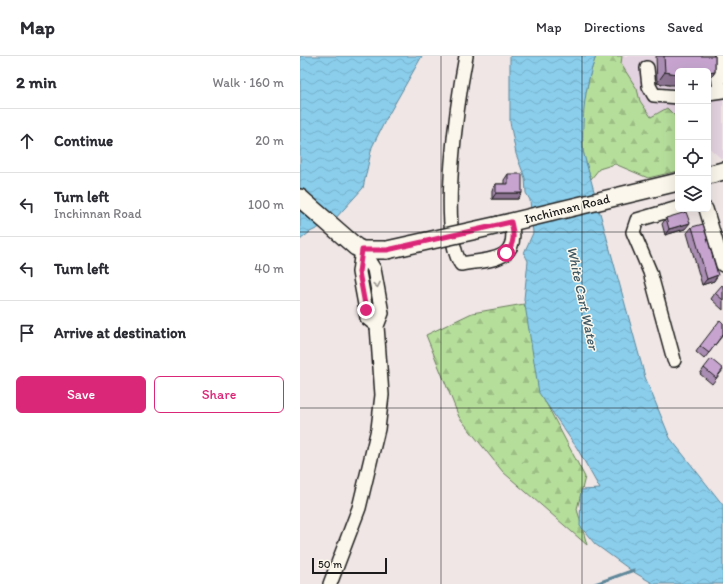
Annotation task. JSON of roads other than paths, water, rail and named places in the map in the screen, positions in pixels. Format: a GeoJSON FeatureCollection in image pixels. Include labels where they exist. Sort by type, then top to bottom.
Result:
{"type":"FeatureCollection","features":[{"type":"Feature","properties":{"kind":"main road"},"geometry":{"type":"LineString","coordinates":[[711,174],[723,171]]}},
{"type":"Feature","properties":{"kind":"main road","name":"Inchinnan Road"},"geometry":{"type":"LineString","coordinates":[[362,250],[387,250],[675,183]]}},
{"type":"Feature","properties":{"kind":"main road"},"geometry":{"type":"LineString","coordinates":[[300,198],[344,237],[362,250]]}},
{"type":"Feature","properties":{"kind":"street"},"geometry":{"type":"LineString","coordinates":[[466,56],[451,170],[451,221],[454,246],[461,264],[496,258],[512,248],[513,234],[511,222]]}},
{"type":"Feature","properties":{"kind":"street"},"geometry":{"type":"LineString","coordinates":[[721,56],[719,87],[723,91]]}},
{"type":"Feature","properties":{"kind":"street"},"geometry":{"type":"LineString","coordinates":[[647,68],[649,86],[654,96],[675,97]]}},
{"type":"Feature","properties":{"kind":"street"},"geometry":{"type":"LineString","coordinates":[[711,93],[723,91]]}},
{"type":"Feature","properties":{"kind":"street"},"geometry":{"type":"LineString","coordinates":[[674,360],[650,272],[633,232],[637,220],[675,209]]}},
{"type":"Feature","properties":{"kind":"street"},"geometry":{"type":"LineString","coordinates":[[707,212],[723,264]]}},
{"type":"Feature","properties":{"kind":"street"},"geometry":{"type":"LineString","coordinates":[[330,584],[359,508],[378,429],[382,395],[377,326],[367,318],[359,272],[362,250]]}},
{"type":"Feature","properties":{"kind":"water"},"geometry":{"type":"Polygon","coordinates":[[[300,56],[422,56],[386,119],[372,147],[363,188],[334,220],[310,232],[300,240],[300,56]]]}},
{"type":"Feature","properties":{"kind":"water","name":"White Cart Water"},"geometry":{"type":"Polygon","coordinates":[[[510,56],[596,56],[586,91],[583,126],[583,151],[645,377],[670,438],[723,505],[723,584],[654,584],[632,571],[595,544],[580,526],[581,490],[600,489],[577,448],[539,393],[524,299],[528,261],[524,253],[533,233],[530,200],[526,193],[525,178],[516,154],[510,122],[510,56]]]}},
{"type":"Feature","properties":{"kind":"waterway"},"geometry":{"type":"LineString","coordinates":[[595,584],[634,570]]}}]}
